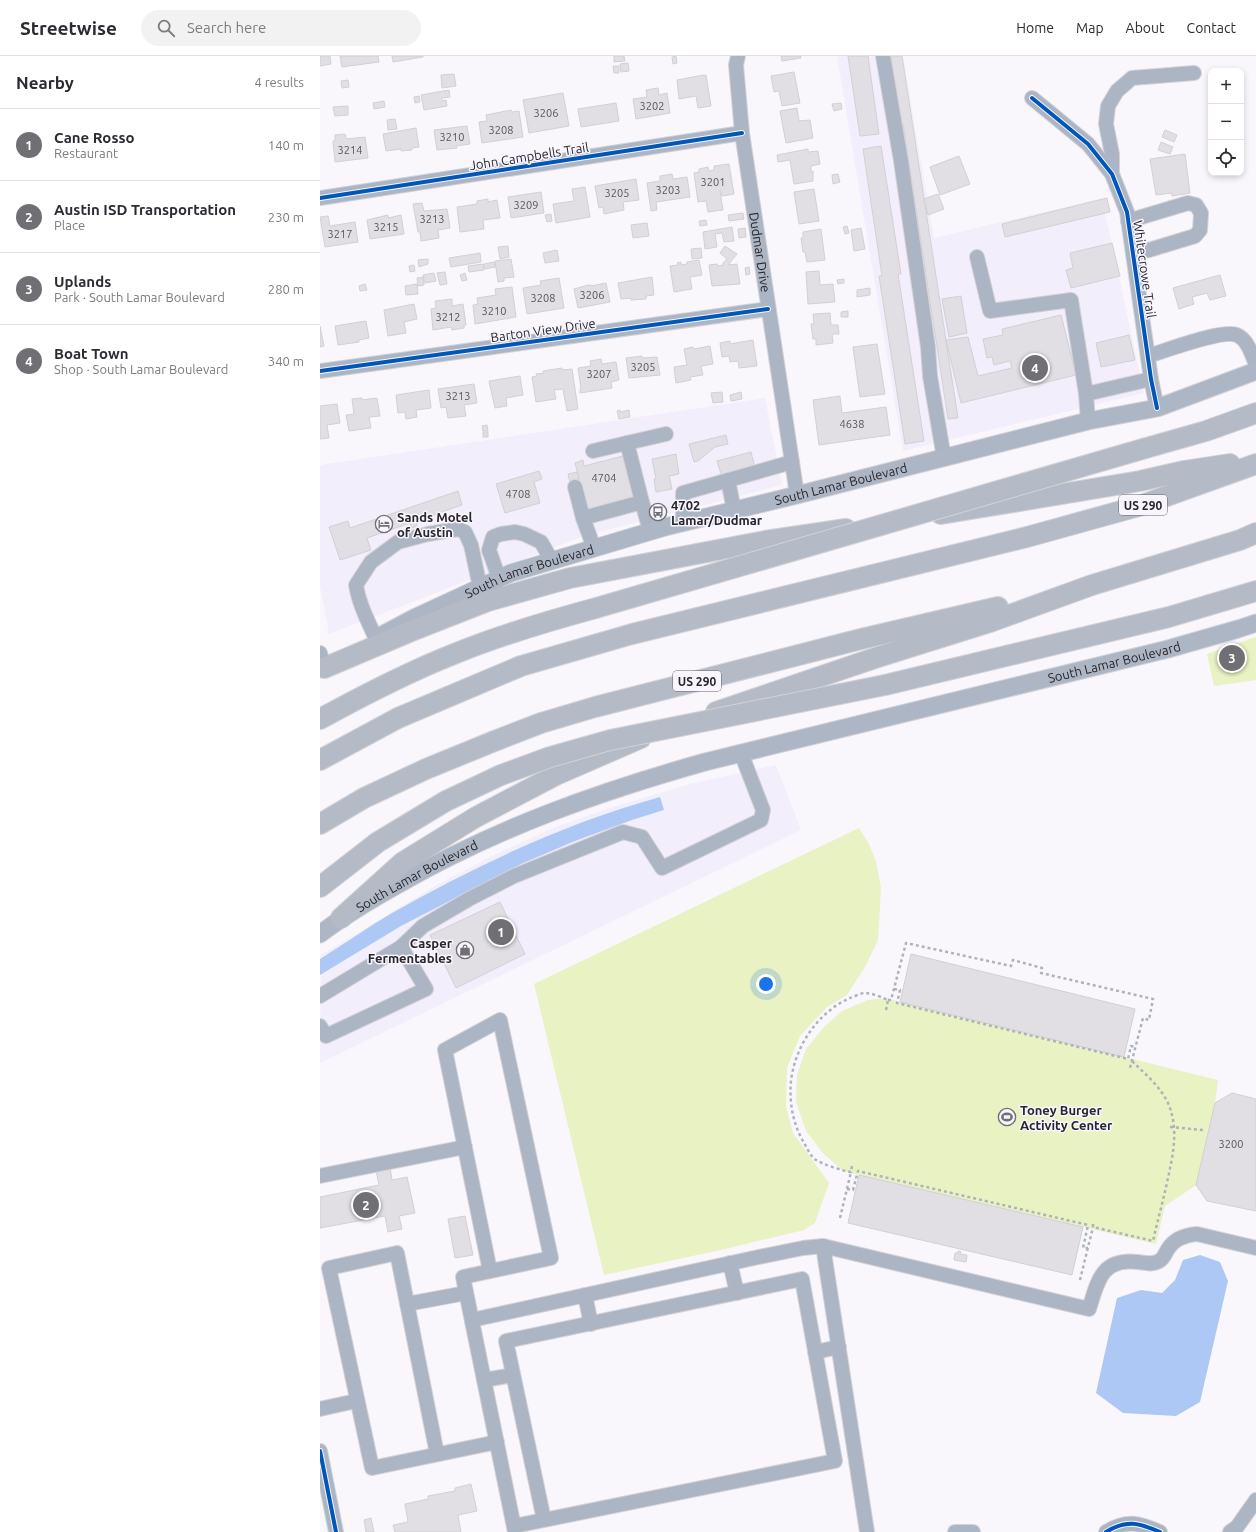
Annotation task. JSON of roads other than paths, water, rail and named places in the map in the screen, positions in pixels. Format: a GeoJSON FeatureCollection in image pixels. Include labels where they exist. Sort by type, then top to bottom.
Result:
{"type":"FeatureCollection","features":[{"type":"Feature","properties":{"kind":"highway"},"geometry":{"type":"LineString","coordinates":[[320,719],[383,685],[455,653],[533,626],[1206,431],[1256,413]]}},
{"type":"Feature","properties":{"kind":"highway"},"geometry":{"type":"LineString","coordinates":[[321,664],[488,601],[570,578],[765,541],[975,509],[1140,481],[1184,471],[1256,460]]}},
{"type":"Feature","properties":{"kind":"highway","name":"US 290"},"geometry":{"type":"LineString","coordinates":[[320,760],[398,718],[469,687],[534,662],[632,634],[1027,537],[1139,506],[1256,464]]}},
{"type":"Feature","properties":{"kind":"highway","name":"US 290"},"geometry":{"type":"LineString","coordinates":[[320,824],[364,798],[426,769],[541,723],[595,707],[861,639],[1092,585],[1240,540],[1256,533]]}},
{"type":"Feature","properties":{"kind":"highway"},"geometry":{"type":"LineString","coordinates":[[341,918],[403,862],[476,816],[556,775],[637,740],[867,660],[990,622],[1092,585]]}},
{"type":"Feature","properties":{"kind":"highway"},"geometry":{"type":"LineString","coordinates":[[320,887],[378,842],[446,801],[501,775],[550,757],[610,740],[885,685],[1169,617],[1256,591]]}},
{"type":"Feature","properties":{"kind":"main road","name":"South Lamar Boulevard"},"geometry":{"type":"LineString","coordinates":[[321,664],[376,639],[416,617],[510,573],[683,522],[797,495],[1088,421],[1157,408],[1256,371]]}},
{"type":"Feature","properties":{"kind":"main road","name":"South Lamar Boulevard"},"geometry":{"type":"LineString","coordinates":[[320,934],[341,918],[437,862],[528,820],[644,779],[741,753],[1168,649],[1256,623]]}},
{"type":"Feature","properties":{"kind":"street","name":"Dudmar Drive"},"geometry":{"type":"LineString","coordinates":[[738,56],[736,65],[742,133],[797,495]]}},
{"type":"Feature","properties":{"kind":"street"},"geometry":{"type":"LineString","coordinates":[[883,56],[901,161],[928,347],[930,376],[944,458]]}},
{"type":"Feature","properties":{"kind":"street"},"geometry":{"type":"LineString","coordinates":[[1112,174],[1112,154],[1106,124],[1108,106],[1116,91],[1132,78],[1194,73]]}},
{"type":"Feature","properties":{"kind":"street","name":"Whitecrowe Trail"},"geometry":{"type":"LineString","coordinates":[[1032,98],[1088,144],[1112,174],[1127,212],[1151,379],[1157,408]]}},
{"type":"Feature","properties":{"kind":"street","name":"John Campbells Trail"},"geometry":{"type":"LineString","coordinates":[[320,198],[742,133]]}},
{"type":"Feature","properties":{"kind":"street"},"geometry":{"type":"LineString","coordinates":[[1128,221],[1188,203],[1196,205],[1201,213],[1200,230],[1195,236],[1148,250],[1132,253]]}},
{"type":"Feature","properties":{"kind":"street"},"geometry":{"type":"LineString","coordinates":[[977,257],[990,311],[1071,300],[1086,394],[1088,421]]}},
{"type":"Feature","properties":{"kind":"street","name":"Barton View Drive"},"geometry":{"type":"LineString","coordinates":[[320,370],[768,309]]}},
{"type":"Feature","properties":{"kind":"street"},"geometry":{"type":"LineString","coordinates":[[1148,356],[1226,334],[1237,335],[1247,344],[1256,365]]}},
{"type":"Feature","properties":{"kind":"street"},"geometry":{"type":"LineString","coordinates":[[1086,394],[1151,379]]}},
{"type":"Feature","properties":{"kind":"street"},"geometry":{"type":"LineString","coordinates":[[593,451],[666,434]]}},
{"type":"Feature","properties":{"kind":"street"},"geometry":{"type":"LineString","coordinates":[[627,443],[650,531]]}},
{"type":"Feature","properties":{"kind":"street"},"geometry":{"type":"LineString","coordinates":[[683,522],[683,493],[792,462]]}},
{"type":"Feature","properties":{"kind":"street"},"geometry":{"type":"LineString","coordinates":[[728,480],[734,510]]}},
{"type":"Feature","properties":{"kind":"street"},"geometry":{"type":"LineString","coordinates":[[576,487],[583,518],[594,548]]}},
{"type":"Feature","properties":{"kind":"street"},"geometry":{"type":"LineString","coordinates":[[583,518],[642,502]]}},
{"type":"Feature","properties":{"kind":"street"},"geometry":{"type":"LineString","coordinates":[[376,639],[357,593],[356,585],[371,562],[398,542],[428,534],[458,529],[465,532],[471,545],[480,587]]}},
{"type":"Feature","properties":{"kind":"street"},"geometry":{"type":"LineString","coordinates":[[499,578],[489,550],[494,537],[501,534],[515,532],[524,534],[541,542],[552,561]]}},
{"type":"Feature","properties":{"kind":"street"},"geometry":{"type":"LineString","coordinates":[[320,996],[401,947],[423,926],[469,900],[514,876],[623,832],[642,837],[662,868],[761,820],[763,810],[741,753]]}},
{"type":"Feature","properties":{"kind":"street"},"geometry":{"type":"LineString","coordinates":[[320,1026],[326,1036],[426,989],[401,947]]}},
{"type":"Feature","properties":{"kind":"street"},"geometry":{"type":"LineString","coordinates":[[490,1271],[445,1050],[500,1020],[551,1258],[463,1277],[514,1529],[544,1520],[855,1458]]}},
{"type":"Feature","properties":{"kind":"street"},"geometry":{"type":"LineString","coordinates":[[320,1176],[465,1147]]}},
{"type":"Feature","properties":{"kind":"street"},"geometry":{"type":"LineString","coordinates":[[472,1320],[730,1263],[803,1248],[823,1246],[1089,1309],[1098,1280],[1103,1272],[1122,1262],[1154,1263],[1159,1261],[1163,1258],[1169,1247],[1181,1238],[1188,1235],[1197,1234],[1256,1248]]}},
{"type":"Feature","properties":{"kind":"street"},"geometry":{"type":"LineString","coordinates":[[823,1246],[867,1532]]}},
{"type":"Feature","properties":{"kind":"street"},"geometry":{"type":"LineString","coordinates":[[437,1454],[398,1254],[329,1268],[356,1401],[372,1468],[497,1442]]}},
{"type":"Feature","properties":{"kind":"street"},"geometry":{"type":"LineString","coordinates":[[730,1263],[736,1293]]}},
{"type":"Feature","properties":{"kind":"street"},"geometry":{"type":"LineString","coordinates":[[544,1520],[506,1341],[802,1279],[835,1461]]}},
{"type":"Feature","properties":{"kind":"street"},"geometry":{"type":"LineString","coordinates":[[407,1304],[466,1293]]}},
{"type":"Feature","properties":{"kind":"street"},"geometry":{"type":"LineString","coordinates":[[585,1295],[591,1324]]}},
{"type":"Feature","properties":{"kind":"street"},"geometry":{"type":"LineString","coordinates":[[815,1352],[839,1347]]}},
{"type":"Feature","properties":{"kind":"street"},"geometry":{"type":"LineString","coordinates":[[484,1380],[513,1375]]}},
{"type":"Feature","properties":{"kind":"street"},"geometry":{"type":"LineString","coordinates":[[320,1409],[356,1401]]}},
{"type":"Feature","properties":{"kind":"street"},"geometry":{"type":"LineString","coordinates":[[320,1451],[334,1532]]}},
{"type":"Feature","properties":{"kind":"street"},"geometry":{"type":"LineString","coordinates":[[1230,1532],[1236,1527],[1256,1500]]}},
{"type":"Feature","properties":{"kind":"street"},"geometry":{"type":"LineString","coordinates":[[1106,1532],[1122,1524],[1131,1523],[1147,1526],[1160,1532]]}},
{"type":"Feature","properties":{"kind":"street"},"geometry":{"type":"LineString","coordinates":[[955,1532],[973,1532]]}},
{"type":"Feature","properties":{"kind":"water"},"geometry":{"type":"Polygon","coordinates":[[[660,797],[664,810],[575,841],[521,864],[401,926],[320,975],[320,959],[374,924],[424,895],[489,862],[556,832],[625,807],[660,797]]]}},
{"type":"Feature","properties":{"kind":"water"},"geometry":{"type":"Polygon","coordinates":[[[1200,1255],[1220,1262],[1228,1281],[1200,1402],[1176,1416],[1123,1413],[1096,1393],[1117,1298],[1141,1290],[1162,1293],[1175,1280],[1183,1260],[1200,1255]]]}},
{"type":"Feature","properties":{"kind":"place","name":"Boat Town"},"geometry":{"type":"Point","coordinates":[1035,368]}},
{"type":"Feature","properties":{"kind":"place","name":"4702 Lamar/Dudmar"},"geometry":{"type":"Point","coordinates":[658,512]}},
{"type":"Feature","properties":{"kind":"place","name":"Sands Motel of Austin"},"geometry":{"type":"Point","coordinates":[384,524]}},
{"type":"Feature","properties":{"kind":"place","name":"Uplands"},"geometry":{"type":"Point","coordinates":[1232,658]}},
{"type":"Feature","properties":{"kind":"place","name":"Cane Rosso"},"geometry":{"type":"Point","coordinates":[501,932]}},
{"type":"Feature","properties":{"kind":"place","name":"Casper Fermentables"},"geometry":{"type":"Point","coordinates":[465,950]}},
{"type":"Feature","properties":{"kind":"place","name":"Toney Burger Activity Center"},"geometry":{"type":"Point","coordinates":[1007,1117]}},
{"type":"Feature","properties":{"kind":"place","name":"Austin ISD Transportation"},"geometry":{"type":"Point","coordinates":[366,1205]}}]}
